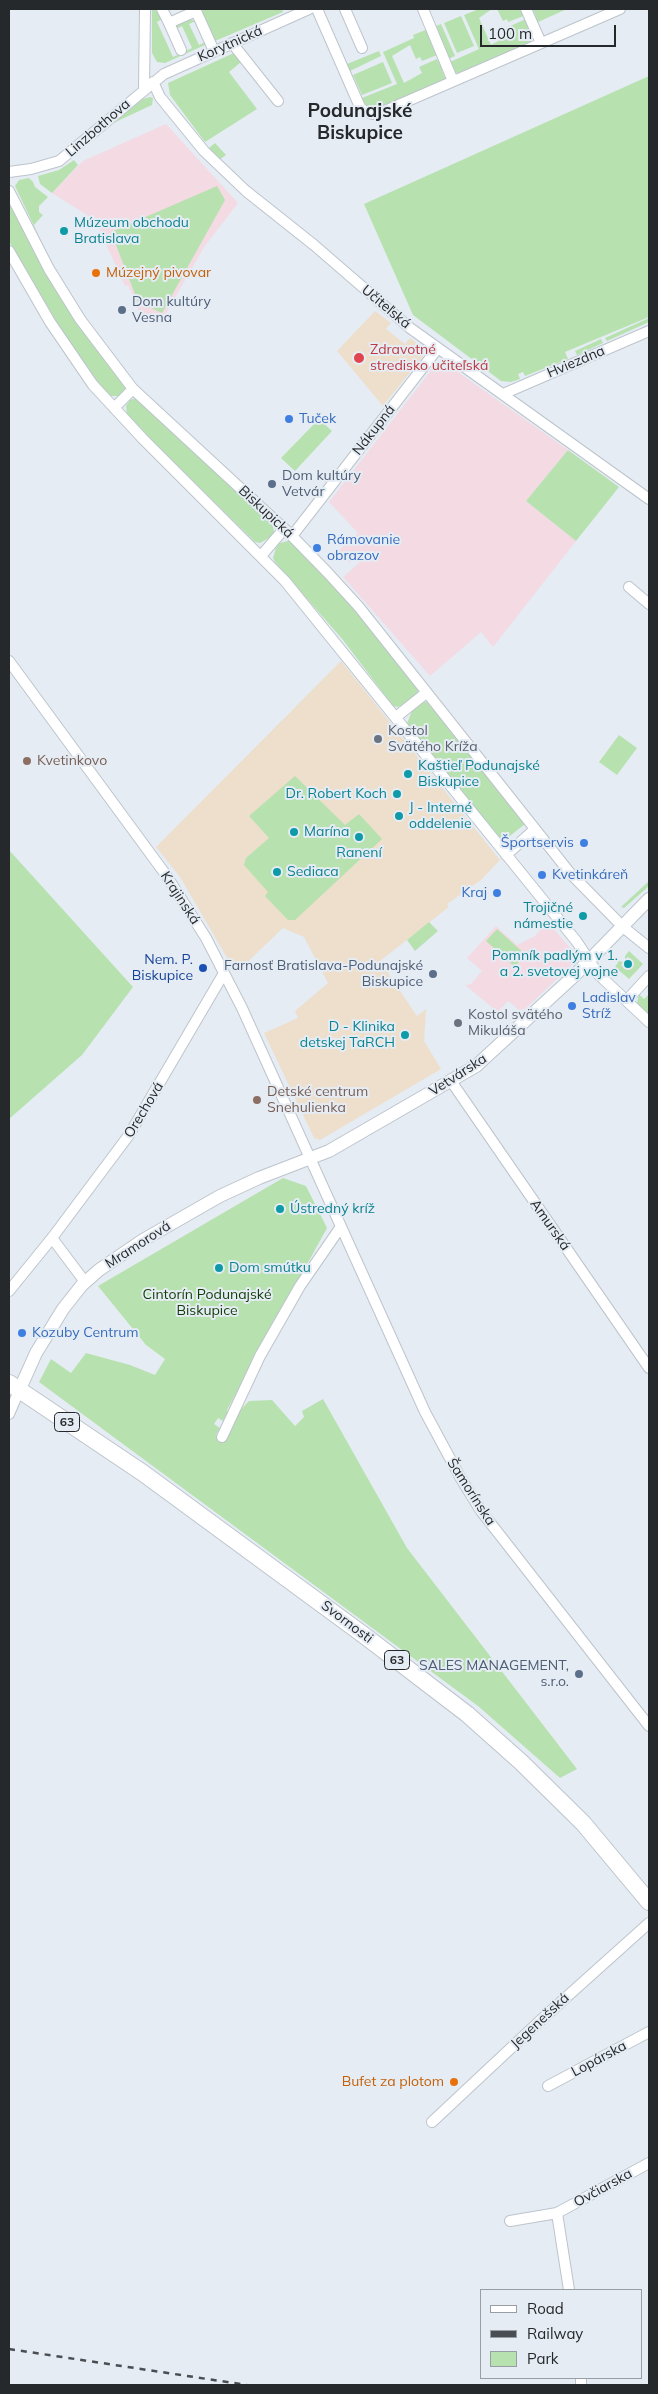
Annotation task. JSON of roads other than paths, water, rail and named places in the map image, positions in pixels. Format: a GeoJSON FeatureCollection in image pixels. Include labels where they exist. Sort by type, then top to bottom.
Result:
{"type":"FeatureCollection","features":[{"type":"Feature","properties":{"kind":"main road","name":"Svornosti"},"geometry":{"type":"LineString","coordinates":[[14,1387],[143,1472],[358,1630],[467,1714],[521,1762],[583,1823],[649,1902]]}},
{"type":"Feature","properties":{"kind":"street"},"geometry":{"type":"LineString","coordinates":[[144,88],[145,9]]}},
{"type":"Feature","properties":{"kind":"street"},"geometry":{"type":"LineString","coordinates":[[162,9],[181,50]]}},
{"type":"Feature","properties":{"kind":"street","name":"Korytnická"},"geometry":{"type":"LineString","coordinates":[[153,82],[164,74],[309,9]]}},
{"type":"Feature","properties":{"kind":"street"},"geometry":{"type":"LineString","coordinates":[[317,9],[364,111],[372,114],[380,113],[620,9]]}},
{"type":"Feature","properties":{"kind":"street"},"geometry":{"type":"LineString","coordinates":[[344,9],[362,48]]}},
{"type":"Feature","properties":{"kind":"street"},"geometry":{"type":"LineString","coordinates":[[423,9],[453,81]]}},
{"type":"Feature","properties":{"kind":"street"},"geometry":{"type":"LineString","coordinates":[[526,9],[541,42]]}},
{"type":"Feature","properties":{"kind":"street"},"geometry":{"type":"LineString","coordinates":[[169,23],[196,11],[214,51]]}},
{"type":"Feature","properties":{"kind":"street"},"geometry":{"type":"LineString","coordinates":[[232,43],[278,101]]}},
{"type":"Feature","properties":{"kind":"street","name":"Linzbothova"},"geometry":{"type":"LineString","coordinates":[[9,172],[32,169],[59,161],[87,140],[153,82]]}},
{"type":"Feature","properties":{"kind":"street","name":"Učiteľská"},"geometry":{"type":"LineString","coordinates":[[153,82],[160,97],[204,151],[227,175],[314,245],[410,328],[649,499]]}},
{"type":"Feature","properties":{"kind":"street","name":"Biskupická"},"geometry":{"type":"LineString","coordinates":[[9,191],[49,269],[80,320],[133,389],[288,532],[359,607],[534,830]]}},
{"type":"Feature","properties":{"kind":"street"},"geometry":{"type":"LineString","coordinates":[[9,251],[55,330],[93,385],[261,556],[322,625],[577,942],[598,974],[649,1022]]}},
{"type":"Feature","properties":{"kind":"street","name":"Hviezdna"},"geometry":{"type":"LineString","coordinates":[[503,394],[649,331]]}},
{"type":"Feature","properties":{"kind":"street","name":"Nákupná"},"geometry":{"type":"LineString","coordinates":[[261,556],[288,532],[438,348]]}},
{"type":"Feature","properties":{"kind":"street"},"geometry":{"type":"LineString","coordinates":[[114,408],[133,389]]}},
{"type":"Feature","properties":{"kind":"street"},"geometry":{"type":"LineString","coordinates":[[629,587],[649,604]]}},
{"type":"Feature","properties":{"kind":"street","name":"Krajinská"},"geometry":{"type":"LineString","coordinates":[[9,661],[166,875],[206,938],[310,1159]]}},
{"type":"Feature","properties":{"kind":"street"},"geometry":{"type":"LineString","coordinates":[[396,717],[426,693]]}},
{"type":"Feature","properties":{"kind":"street"},"geometry":{"type":"LineString","coordinates":[[506,855],[534,830],[582,887],[623,927],[649,948]]}},
{"type":"Feature","properties":{"kind":"street","name":"Vetvárska"},"geometry":{"type":"LineString","coordinates":[[310,1159],[357,1136],[487,1058],[623,927],[649,899]]}},
{"type":"Feature","properties":{"kind":"street","name":"Orechová"},"geometry":{"type":"LineString","coordinates":[[9,1291],[52,1238],[132,1130],[224,973]]}},
{"type":"Feature","properties":{"kind":"street"},"geometry":{"type":"LineString","coordinates":[[627,1000],[649,976]]}},
{"type":"Feature","properties":{"kind":"street","name":"Amurská"},"geometry":{"type":"LineString","coordinates":[[451,1081],[645,1354],[649,1368]]}},
{"type":"Feature","properties":{"kind":"street","name":"Šamorínska"},"geometry":{"type":"LineString","coordinates":[[310,1159],[425,1412],[460,1477],[503,1538],[649,1726]]}},
{"type":"Feature","properties":{"kind":"street","name":"Mramorová"},"geometry":{"type":"LineString","coordinates":[[14,1387],[63,1309],[85,1282],[128,1249],[220,1196],[310,1159]]}},
{"type":"Feature","properties":{"kind":"street"},"geometry":{"type":"LineString","coordinates":[[222,1437],[265,1348],[300,1286],[340,1228]]}},
{"type":"Feature","properties":{"kind":"street"},"geometry":{"type":"LineString","coordinates":[[52,1238],[85,1282]]}},
{"type":"Feature","properties":{"kind":"street"},"geometry":{"type":"LineString","coordinates":[[9,1414],[14,1387]]}},
{"type":"Feature","properties":{"kind":"street","name":"Jegenešská"},"geometry":{"type":"LineString","coordinates":[[432,2122],[598,1967],[649,1923]]}},
{"type":"Feature","properties":{"kind":"street","name":"Lopárska"},"geometry":{"type":"LineString","coordinates":[[548,2086],[649,2032]]}},
{"type":"Feature","properties":{"kind":"street","name":"Ovčiarska"},"geometry":{"type":"LineString","coordinates":[[510,2221],[557,2213],[649,2163]]}},
{"type":"Feature","properties":{"kind":"street"},"geometry":{"type":"LineString","coordinates":[[557,2213],[569,2289]]}},
{"type":"Feature","properties":{"kind":"railway"},"geometry":{"type":"LineString","coordinates":[[9,2349],[247,2385]]}},
{"type":"Feature","properties":{"kind":"place","name":"Múzeum obchodu Bratislava"},"geometry":{"type":"Point","coordinates":[64,231]}},
{"type":"Feature","properties":{"kind":"place","name":"Múzejný pivovar"},"geometry":{"type":"Point","coordinates":[96,273]}},
{"type":"Feature","properties":{"kind":"place","name":"Dom kultúry Vesna"},"geometry":{"type":"Point","coordinates":[122,310]}},
{"type":"Feature","properties":{"kind":"place","name":"Zdravotné stredisko učiteľská"},"geometry":{"type":"Point","coordinates":[359,358]}},
{"type":"Feature","properties":{"kind":"place","name":"Tuček"},"geometry":{"type":"Point","coordinates":[289,419]}},
{"type":"Feature","properties":{"kind":"place","name":"Dom kultúry Vetvár"},"geometry":{"type":"Point","coordinates":[272,484]}},
{"type":"Feature","properties":{"kind":"place","name":"Rámovanie obrazov"},"geometry":{"type":"Point","coordinates":[317,548]}},
{"type":"Feature","properties":{"kind":"place","name":"Kostol Svätého Kríža"},"geometry":{"type":"Point","coordinates":[378,739]}},
{"type":"Feature","properties":{"kind":"place","name":"Kvetinkovo"},"geometry":{"type":"Point","coordinates":[27,761]}},
{"type":"Feature","properties":{"kind":"place","name":"Kaštieľ Podunajské Biskupice"},"geometry":{"type":"Point","coordinates":[408,774]}},
{"type":"Feature","properties":{"kind":"place","name":"Dr. Robert Koch"},"geometry":{"type":"Point","coordinates":[397,794]}},
{"type":"Feature","properties":{"kind":"place","name":"J - Interné oddelenie"},"geometry":{"type":"Point","coordinates":[399,816]}},
{"type":"Feature","properties":{"kind":"place","name":"Marína"},"geometry":{"type":"Point","coordinates":[294,832]}},
{"type":"Feature","properties":{"kind":"place","name":"Ranení"},"geometry":{"type":"Point","coordinates":[359,837]}},
{"type":"Feature","properties":{"kind":"place","name":"Športservis"},"geometry":{"type":"Point","coordinates":[584,843]}},
{"type":"Feature","properties":{"kind":"place","name":"Sediaca"},"geometry":{"type":"Point","coordinates":[277,872]}},
{"type":"Feature","properties":{"kind":"place","name":"Kvetinkáreň"},"geometry":{"type":"Point","coordinates":[542,875]}},
{"type":"Feature","properties":{"kind":"place","name":"Kraj"},"geometry":{"type":"Point","coordinates":[497,893]}},
{"type":"Feature","properties":{"kind":"place","name":"Trojičné námestie"},"geometry":{"type":"Point","coordinates":[583,916]}},
{"type":"Feature","properties":{"kind":"place","name":"Pomník padlým v 1. a 2. svetovej vojne"},"geometry":{"type":"Point","coordinates":[628,964]}},
{"type":"Feature","properties":{"kind":"place","name":"Nem. P. Biskupice"},"geometry":{"type":"Point","coordinates":[203,968]}},
{"type":"Feature","properties":{"kind":"place","name":"Farnosť Bratislava-Podunajské Biskupice"},"geometry":{"type":"Point","coordinates":[433,974]}},
{"type":"Feature","properties":{"kind":"place","name":"Ladislav Stríž"},"geometry":{"type":"Point","coordinates":[572,1006]}},
{"type":"Feature","properties":{"kind":"place","name":"Kostol svätého Mikuláša"},"geometry":{"type":"Point","coordinates":[458,1023]}},
{"type":"Feature","properties":{"kind":"place","name":"D - Klinika detskej TaRCH"},"geometry":{"type":"Point","coordinates":[405,1035]}},
{"type":"Feature","properties":{"kind":"place","name":"Detské centrum Snehulienka"},"geometry":{"type":"Point","coordinates":[257,1100]}},
{"type":"Feature","properties":{"kind":"place","name":"Ústredný kríž"},"geometry":{"type":"Point","coordinates":[280,1209]}},
{"type":"Feature","properties":{"kind":"place","name":"Dom smútku"},"geometry":{"type":"Point","coordinates":[219,1268]}},
{"type":"Feature","properties":{"kind":"place","name":"Kozuby Centrum"},"geometry":{"type":"Point","coordinates":[22,1333]}},
{"type":"Feature","properties":{"kind":"place","name":"SALES MANAGEMENT, s.r.o."},"geometry":{"type":"Point","coordinates":[579,1674]}},
{"type":"Feature","properties":{"kind":"place","name":"Bufet za plotom"},"geometry":{"type":"Point","coordinates":[454,2082]}},
{"type":"Feature","properties":{"kind":"district","name":"Podunajské Biskupice"},"geometry":{"type":"Point","coordinates":[360,122]}},
{"type":"Feature","properties":{"kind":"park label","name":"Cintorín Podunajské Biskupice"},"geometry":{"type":"Point","coordinates":[207,1304]}}]}
